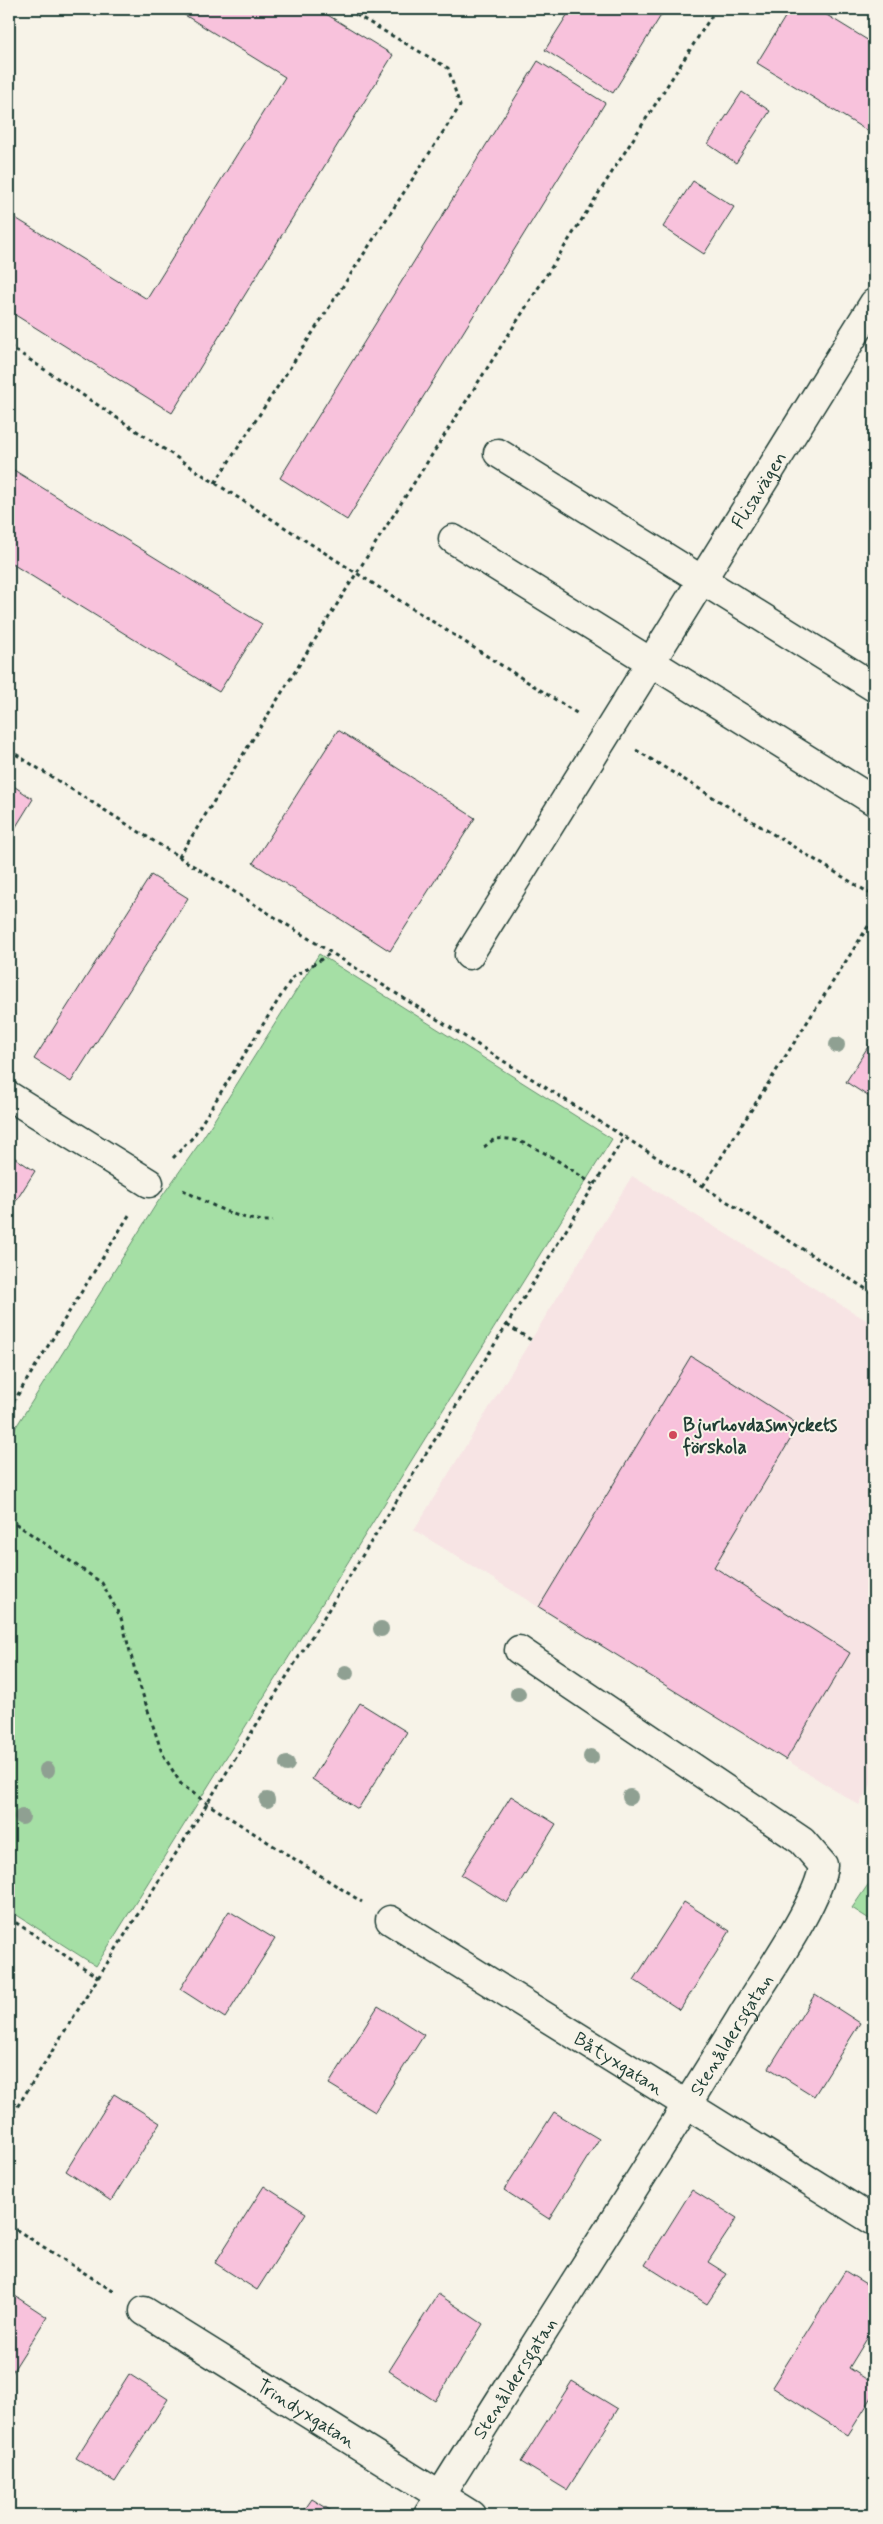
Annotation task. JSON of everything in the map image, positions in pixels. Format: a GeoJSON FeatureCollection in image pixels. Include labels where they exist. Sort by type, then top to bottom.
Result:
{"type":"FeatureCollection","features":[{"type":"Feature","properties":{"kind":"street","name":"Flisavägen"},"geometry":{"type":"LineString","coordinates":[[469,955],[874,303]]}},
{"type":"Feature","properties":{"kind":"street"},"geometry":{"type":"LineString","coordinates":[[498,453],[874,687]]}},
{"type":"Feature","properties":{"kind":"street"},"geometry":{"type":"LineString","coordinates":[[453,539],[646,668],[874,801]]}},
{"type":"Feature","properties":{"kind":"street"},"geometry":{"type":"LineString","coordinates":[[9,1096],[149,1184]]}},
{"type":"Feature","properties":{"kind":"street","name":"Stenåldersgatan"},"geometry":{"type":"LineString","coordinates":[[434,2506],[688,2104],[807,1909],[823,1873],[823,1865],[802,1841],[519,1650]]}},
{"type":"Feature","properties":{"kind":"street","name":"Båtyxgatan"},"geometry":{"type":"LineString","coordinates":[[390,1920],[874,2221]]}},
{"type":"Feature","properties":{"kind":"street","name":"Trindyxgatan"},"geometry":{"type":"LineString","coordinates":[[144,2311],[434,2506],[471,2515]]}},
{"type":"Feature","properties":{"kind":"path"},"geometry":{"type":"LineString","coordinates":[[215,483],[460,106],[448,68],[346,9]]}},
{"type":"Feature","properties":{"kind":"path"},"geometry":{"type":"LineString","coordinates":[[180,857],[356,574],[716,9]]}},
{"type":"Feature","properties":{"kind":"path"},"geometry":{"type":"LineString","coordinates":[[9,346],[356,574],[606,732],[874,896]]}},
{"type":"Feature","properties":{"kind":"path"},"geometry":{"type":"LineString","coordinates":[[9,750],[874,1294]]}},
{"type":"Feature","properties":{"kind":"path"},"geometry":{"type":"LineString","coordinates":[[703,1186],[874,917]]}},
{"type":"Feature","properties":{"kind":"path"},"geometry":{"type":"LineString","coordinates":[[9,1409],[149,1184],[193,1137],[292,978],[331,953]]}},
{"type":"Feature","properties":{"kind":"path"},"geometry":{"type":"LineString","coordinates":[[9,2120],[100,1978],[625,1136]]}},
{"type":"Feature","properties":{"kind":"path"},"geometry":{"type":"LineString","coordinates":[[484,1147],[495,1139],[516,1139],[550,1157],[594,1185]]}},
{"type":"Feature","properties":{"kind":"path"},"geometry":{"type":"LineString","coordinates":[[149,1184],[169,1183],[223,1211],[256,1222],[273,1221]]}},
{"type":"Feature","properties":{"kind":"path"},"geometry":{"type":"LineString","coordinates":[[507,1324],[531,1340]]}},
{"type":"Feature","properties":{"kind":"path"},"geometry":{"type":"LineString","coordinates":[[9,1519],[102,1583],[121,1618],[136,1674],[162,1753],[181,1784],[208,1804],[390,1920]]}},
{"type":"Feature","properties":{"kind":"path"},"geometry":{"type":"LineString","coordinates":[[10,1921],[100,1978]]}},
{"type":"Feature","properties":{"kind":"path"},"geometry":{"type":"LineString","coordinates":[[9,2225],[144,2311]]}},
{"type":"Feature","properties":{"kind":"shaded area","name":"Bjurhovdasmyckets förskola"},"geometry":{"type":"Polygon","coordinates":[[[632,1176],[874,1325],[874,1780],[859,1805],[414,1530],[632,1176]]]}},
{"type":"Feature","properties":{"kind":"green space"},"geometry":{"type":"Polygon","coordinates":[[[319,954],[612,1139],[96,1966],[9,1910],[9,1438],[155,1206],[199,1144],[319,954]]]}},
{"type":"Feature","properties":{"kind":"green space"},"geometry":{"type":"Polygon","coordinates":[[[874,1876],[874,1922],[852,1908],[874,1876]]]}},
{"type":"Feature","properties":{"kind":"building"},"geometry":{"type":"Polygon","coordinates":[[[175,9],[318,9],[393,55],[172,413],[9,311],[9,214],[147,299],[285,77],[175,9]]]}},
{"type":"Feature","properties":{"kind":"building"},"geometry":{"type":"Polygon","coordinates":[[[571,9],[665,9],[613,93],[545,50],[571,9]]]}},
{"type":"Feature","properties":{"kind":"building"},"geometry":{"type":"Polygon","coordinates":[[[790,9],[817,9],[874,44],[874,135],[757,63],[790,9]]]}},
{"type":"Feature","properties":{"kind":"building"},"geometry":{"type":"Polygon","coordinates":[[[538,61],[605,103],[347,520],[280,478],[538,61]]]}},
{"type":"Feature","properties":{"kind":"building"},"geometry":{"type":"Polygon","coordinates":[[[742,92],[770,111],[736,163],[708,144],[742,92]]]}},
{"type":"Feature","properties":{"kind":"building"},"geometry":{"type":"Polygon","coordinates":[[[693,181],[734,207],[704,254],[663,227],[693,181]]]}},
{"type":"Feature","properties":{"kind":"building"},"geometry":{"type":"Polygon","coordinates":[[[9,467],[262,624],[219,692],[9,562],[9,467]]]}},
{"type":"Feature","properties":{"kind":"building"},"geometry":{"type":"Polygon","coordinates":[[[338,730],[475,818],[390,951],[253,863],[338,730]]]}},
{"type":"Feature","properties":{"kind":"building"},"geometry":{"type":"Polygon","coordinates":[[[9,783],[33,799],[9,838],[9,783]]]}},
{"type":"Feature","properties":{"kind":"building"},"geometry":{"type":"Polygon","coordinates":[[[151,875],[188,898],[71,1082],[34,1059],[151,875]]]}},
{"type":"Feature","properties":{"kind":"building"},"geometry":{"type":"Polygon","coordinates":[[[874,1037],[874,1100],[846,1082],[874,1037]]]}},
{"type":"Feature","properties":{"kind":"building"},"geometry":{"type":"Polygon","coordinates":[[[9,1154],[35,1171],[9,1212],[9,1154]]]}},
{"type":"Feature","properties":{"kind":"building"},"geometry":{"type":"Polygon","coordinates":[[[691,1356],[799,1425],[714,1567],[850,1653],[786,1760],[539,1607],[691,1356]]]}},
{"type":"Feature","properties":{"kind":"building"},"geometry":{"type":"Polygon","coordinates":[[[360,1703],[407,1732],[358,1809],[312,1779],[360,1703]]]}},
{"type":"Feature","properties":{"kind":"building"},"geometry":{"type":"Polygon","coordinates":[[[511,1796],[556,1824],[507,1903],[461,1875],[511,1796]]]}},
{"type":"Feature","properties":{"kind":"building"},"geometry":{"type":"Polygon","coordinates":[[[684,1902],[730,1931],[680,2010],[634,1980],[684,1902]]]}},
{"type":"Feature","properties":{"kind":"building"},"geometry":{"type":"Polygon","coordinates":[[[229,1911],[275,1939],[225,2018],[180,1989],[229,1911]]]}},
{"type":"Feature","properties":{"kind":"building"},"geometry":{"type":"Polygon","coordinates":[[[815,1994],[860,2023],[814,2096],[769,2068],[815,1994]]]}},
{"type":"Feature","properties":{"kind":"building"},"geometry":{"type":"Polygon","coordinates":[[[378,2006],[424,2035],[375,2112],[329,2084],[378,2006]]]}},
{"type":"Feature","properties":{"kind":"building"},"geometry":{"type":"Polygon","coordinates":[[[114,2094],[160,2123],[111,2201],[66,2171],[114,2094]]]}},
{"type":"Feature","properties":{"kind":"building"},"geometry":{"type":"Polygon","coordinates":[[[554,2112],[599,2139],[549,2219],[504,2190],[554,2112]]]}},
{"type":"Feature","properties":{"kind":"building"},"geometry":{"type":"Polygon","coordinates":[[[264,2186],[306,2213],[257,2290],[215,2263],[264,2186]]]}},
{"type":"Feature","properties":{"kind":"building"},"geometry":{"type":"Polygon","coordinates":[[[692,2190],[737,2218],[708,2262],[727,2274],[707,2304],[645,2265],[692,2190]]]}},
{"type":"Feature","properties":{"kind":"building"},"geometry":{"type":"Polygon","coordinates":[[[845,2271],[874,2289],[874,2327],[849,2368],[874,2384],[874,2394],[848,2435],[772,2387],[845,2271]]]}},
{"type":"Feature","properties":{"kind":"building"},"geometry":{"type":"Polygon","coordinates":[[[9,2292],[47,2317],[9,2377],[9,2292]]]}},
{"type":"Feature","properties":{"kind":"building"},"geometry":{"type":"Polygon","coordinates":[[[438,2294],[483,2324],[435,2401],[389,2371],[438,2294]]]}},
{"type":"Feature","properties":{"kind":"building"},"geometry":{"type":"Polygon","coordinates":[[[129,2374],[168,2399],[115,2482],[76,2458],[129,2374]]]}},
{"type":"Feature","properties":{"kind":"building"},"geometry":{"type":"Polygon","coordinates":[[[572,2381],[618,2409],[567,2490],[521,2462],[572,2381]]]}},
{"type":"Feature","properties":{"kind":"building"},"geometry":{"type":"Polygon","coordinates":[[[312,2499],[338,2515],[301,2515],[312,2499]]]}},
{"type":"Feature","properties":{"kind":"place","name":"Bjurhovdasmyckets förskola"},"geometry":{"type":"Point","coordinates":[673,1435]}}]}
